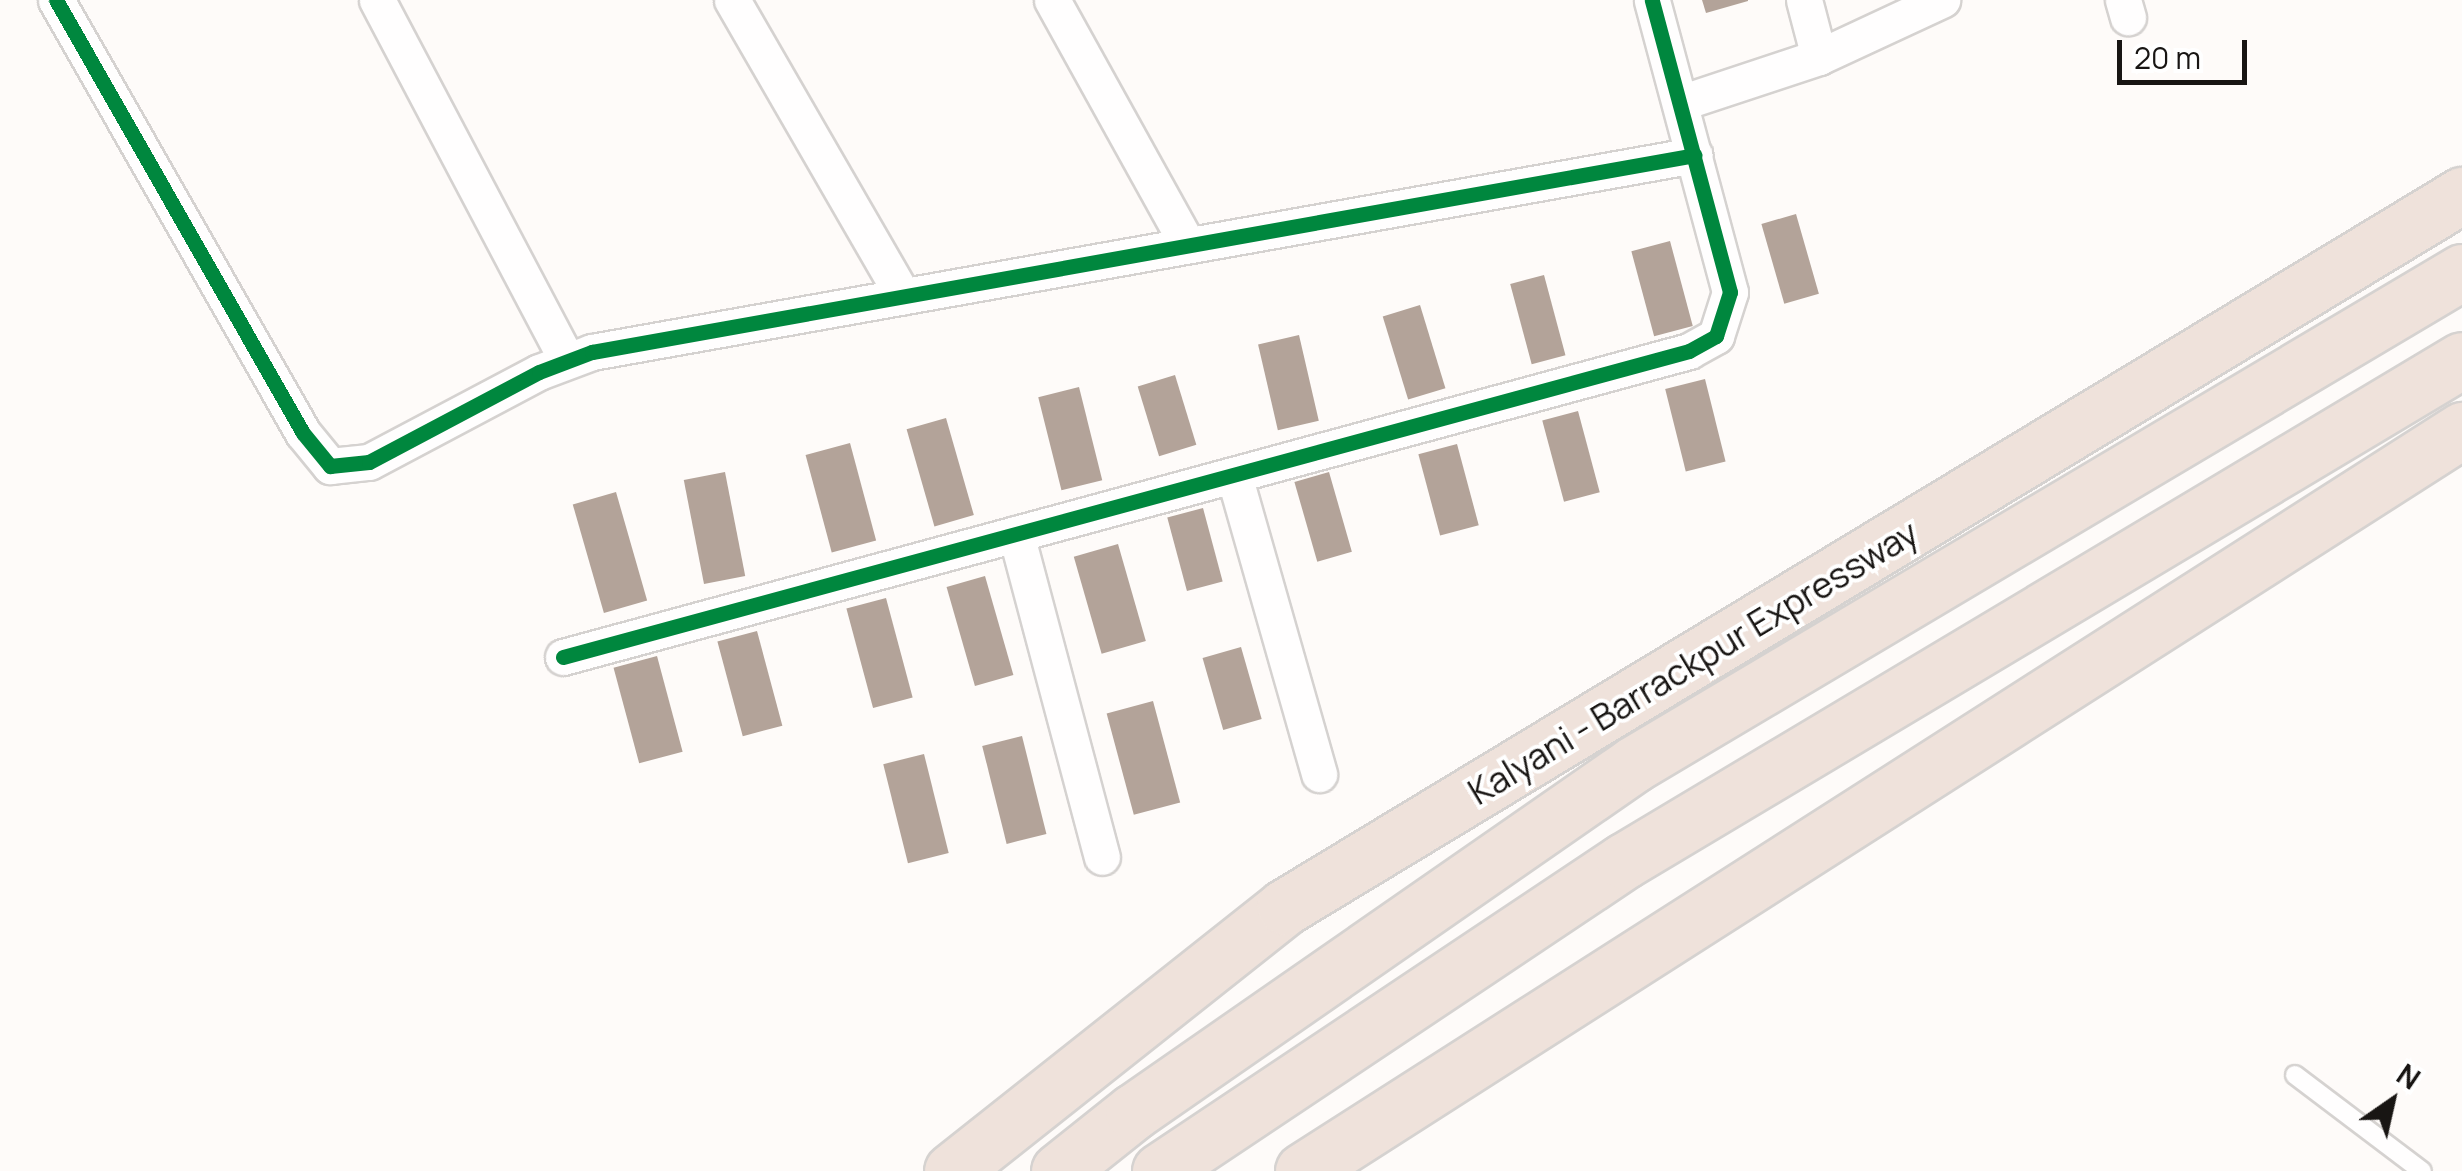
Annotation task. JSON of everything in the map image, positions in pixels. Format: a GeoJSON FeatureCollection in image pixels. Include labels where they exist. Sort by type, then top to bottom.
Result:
{"type":"FeatureCollection","features":[{"type":"Feature","properties":{"kind":"highway","name":"Kalyani - Barrackpur Expressway"},"geometry":{"type":"LineString","coordinates":[[952,1171],[1285,908],[2462,195]]}},
{"type":"Feature","properties":{"kind":"highway"},"geometry":{"type":"LineString","coordinates":[[1059,1171],[1132,1112],[1634,764],[2462,272]]}},
{"type":"Feature","properties":{"kind":"highway"},"geometry":{"type":"LineString","coordinates":[[1160,1171],[1624,860],[2462,360]]}},
{"type":"Feature","properties":{"kind":"highway"},"geometry":{"type":"LineString","coordinates":[[1303,1171],[2462,430]]}},
{"type":"Feature","properties":{"kind":"street"},"geometry":{"type":"LineString","coordinates":[[56,0],[303,433],[330,466],[369,462],[567,360],[1695,155]]}},
{"type":"Feature","properties":{"kind":"street"},"geometry":{"type":"LineString","coordinates":[[377,0],[567,360]]}},
{"type":"Feature","properties":{"kind":"street"},"geometry":{"type":"LineString","coordinates":[[732,0],[903,296]]}},
{"type":"Feature","properties":{"kind":"street"},"geometry":{"type":"LineString","coordinates":[[1052,0],[1188,245]]}},
{"type":"Feature","properties":{"kind":"street"},"geometry":{"type":"LineString","coordinates":[[563,657],[1689,351],[1716,336],[1730,292],[1652,0]]}},
{"type":"Feature","properties":{"kind":"street"},"geometry":{"type":"LineString","coordinates":[[1804,0],[1819,58]]}},
{"type":"Feature","properties":{"kind":"street"},"geometry":{"type":"LineString","coordinates":[[1680,104],[1819,58],[1942,0]]}},
{"type":"Feature","properties":{"kind":"street"},"geometry":{"type":"LineString","coordinates":[[1234,475],[1319,774]]}},
{"type":"Feature","properties":{"kind":"street"},"geometry":{"type":"LineString","coordinates":[[1016,534],[1102,857]]}},
{"type":"Feature","properties":{"kind":"lane"},"geometry":{"type":"LineString","coordinates":[[2295,1075],[2422,1171]]}},
{"type":"Feature","properties":{"kind":"building"},"geometry":{"type":"Polygon","coordinates":[[[1702,0],[1748,0],[1748,1],[1706,13],[1702,0]]]}},
{"type":"Feature","properties":{"kind":"building"},"geometry":{"type":"Polygon","coordinates":[[[1796,214],[1819,294],[1784,304],[1761,224],[1796,214]]]}},
{"type":"Feature","properties":{"kind":"building"},"geometry":{"type":"Polygon","coordinates":[[[1670,241],[1693,326],[1654,336],[1631,251],[1670,241]]]}},
{"type":"Feature","properties":{"kind":"building"},"geometry":{"type":"Polygon","coordinates":[[[1544,275],[1565,355],[1532,364],[1510,284],[1544,275]]]}},
{"type":"Feature","properties":{"kind":"building"},"geometry":{"type":"Polygon","coordinates":[[[1420,305],[1445,388],[1408,400],[1383,316],[1420,305]]]}},
{"type":"Feature","properties":{"kind":"building"},"geometry":{"type":"Polygon","coordinates":[[[1299,335],[1319,421],[1278,430],[1258,344],[1299,335]]]}},
{"type":"Feature","properties":{"kind":"building"},"geometry":{"type":"Polygon","coordinates":[[[1175,375],[1196,445],[1159,456],[1138,386],[1175,375]]]}},
{"type":"Feature","properties":{"kind":"building"},"geometry":{"type":"Polygon","coordinates":[[[1705,379],[1726,461],[1686,471],[1665,389],[1705,379]]]}},
{"type":"Feature","properties":{"kind":"building"},"geometry":{"type":"Polygon","coordinates":[[[1079,387],[1102,480],[1061,490],[1038,397],[1079,387]]]}},
{"type":"Feature","properties":{"kind":"building"},"geometry":{"type":"Polygon","coordinates":[[[1578,411],[1600,492],[1564,502],[1542,421],[1578,411]]]}},
{"type":"Feature","properties":{"kind":"building"},"geometry":{"type":"Polygon","coordinates":[[[946,418],[974,515],[934,526],[907,429],[946,418]]]}},
{"type":"Feature","properties":{"kind":"building"},"geometry":{"type":"Polygon","coordinates":[[[850,443],[876,541],[832,552],[806,455],[850,443]]]}},
{"type":"Feature","properties":{"kind":"building"},"geometry":{"type":"Polygon","coordinates":[[[1457,444],[1479,525],[1440,535],[1418,454],[1457,444]]]}},
{"type":"Feature","properties":{"kind":"building"},"geometry":{"type":"Polygon","coordinates":[[[725,472],[745,576],[704,584],[684,480],[725,472]]]}},
{"type":"Feature","properties":{"kind":"building"},"geometry":{"type":"Polygon","coordinates":[[[1329,472],[1352,552],[1317,562],[1294,482],[1329,472]]]}},
{"type":"Feature","properties":{"kind":"building"},"geometry":{"type":"Polygon","coordinates":[[[616,492],[647,601],[604,613],[573,504],[616,492]]]}},
{"type":"Feature","properties":{"kind":"building"},"geometry":{"type":"Polygon","coordinates":[[[1203,508],[1223,581],[1187,591],[1167,518],[1203,508]]]}},
{"type":"Feature","properties":{"kind":"building"},"geometry":{"type":"Polygon","coordinates":[[[1118,544],[1146,641],[1102,654],[1074,557],[1118,544]]]}},
{"type":"Feature","properties":{"kind":"building"},"geometry":{"type":"Polygon","coordinates":[[[985,576],[1013,675],[975,686],[947,587],[985,576]]]}},
{"type":"Feature","properties":{"kind":"building"},"geometry":{"type":"Polygon","coordinates":[[[886,598],[913,697],[873,708],[846,609],[886,598]]]}},
{"type":"Feature","properties":{"kind":"building"},"geometry":{"type":"Polygon","coordinates":[[[757,631],[782,726],[743,736],[717,642],[757,631]]]}},
{"type":"Feature","properties":{"kind":"building"},"geometry":{"type":"Polygon","coordinates":[[[1241,647],[1262,719],[1223,730],[1203,658],[1241,647]]]}},
{"type":"Feature","properties":{"kind":"building"},"geometry":{"type":"Polygon","coordinates":[[[657,656],[683,752],[639,763],[614,668],[657,656]]]}},
{"type":"Feature","properties":{"kind":"building"},"geometry":{"type":"Polygon","coordinates":[[[1153,701],[1180,802],[1134,815],[1107,713],[1153,701]]]}},
{"type":"Feature","properties":{"kind":"building"},"geometry":{"type":"Polygon","coordinates":[[[1022,736],[1046,834],[1007,844],[982,746],[1022,736]]]}},
{"type":"Feature","properties":{"kind":"building"},"geometry":{"type":"Polygon","coordinates":[[[924,754],[949,853],[908,863],[883,764],[924,754]]]}},
{"type":"Feature","properties":{"kind":"cycle path"},"geometry":{"type":"LineString","coordinates":[[56,0],[303,433],[330,466],[369,462],[539,372],[592,352],[1695,155]]}},
{"type":"Feature","properties":{"kind":"cycle path"},"geometry":{"type":"LineString","coordinates":[[563,657],[1689,351],[1716,336],[1730,292],[1652,0]]}}]}
